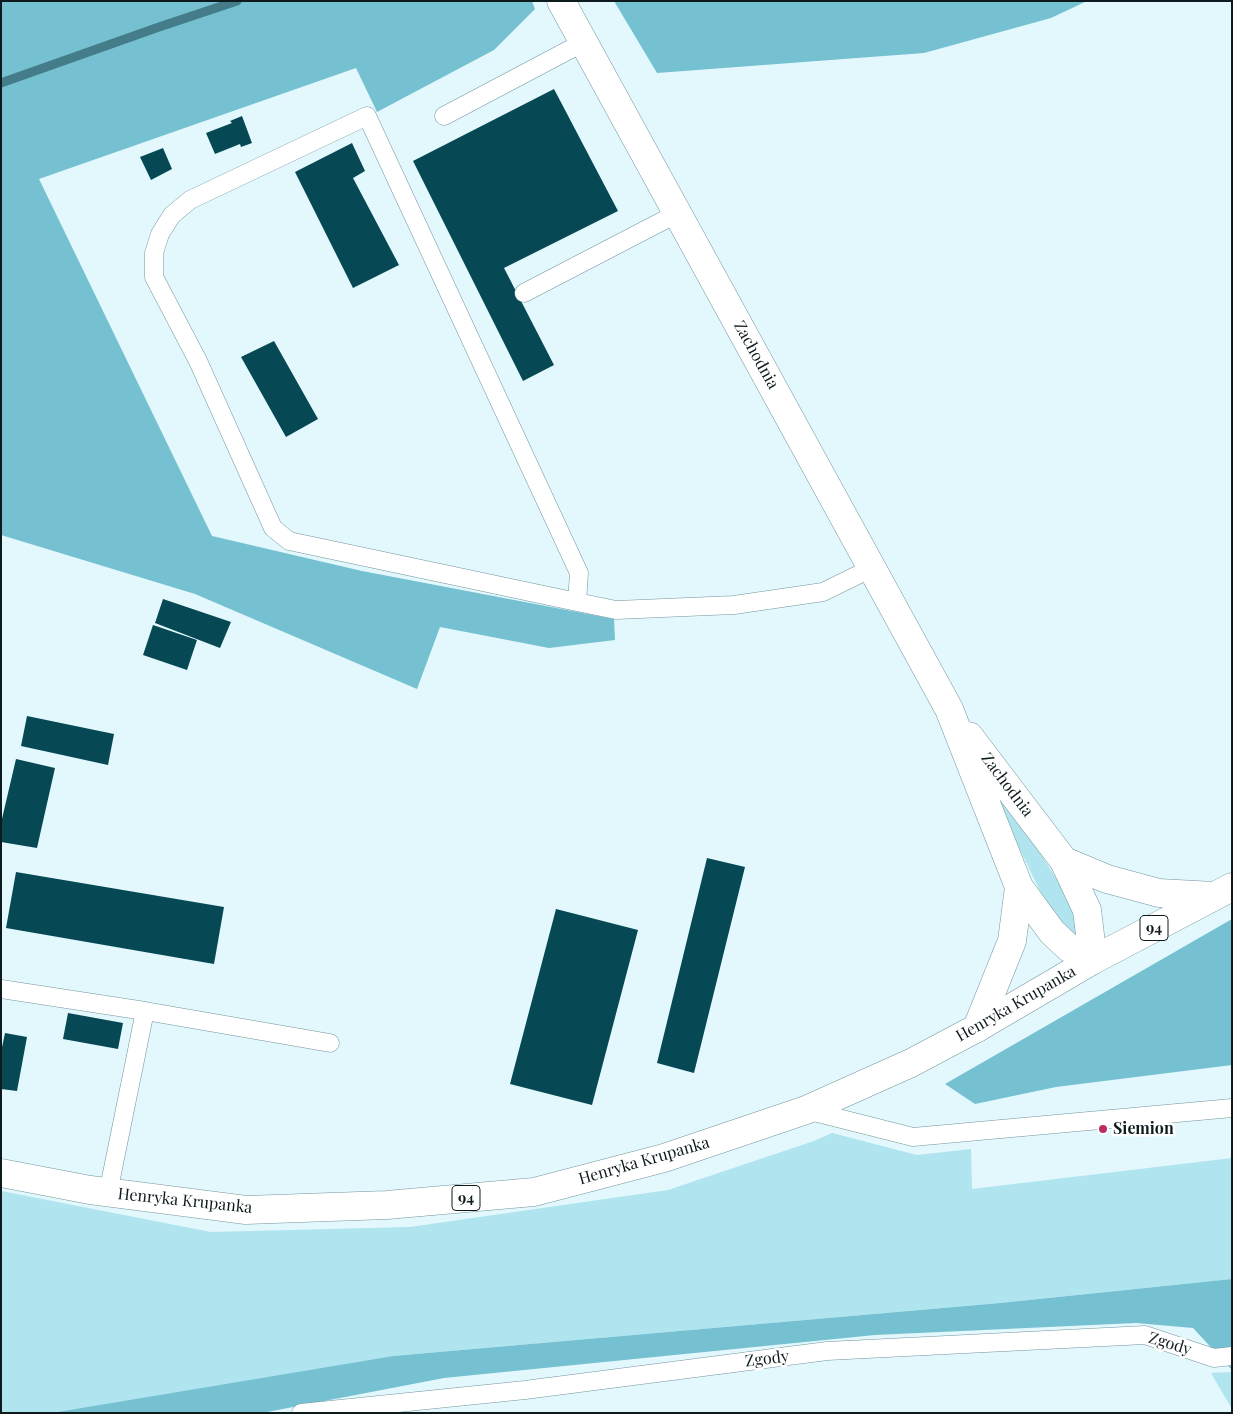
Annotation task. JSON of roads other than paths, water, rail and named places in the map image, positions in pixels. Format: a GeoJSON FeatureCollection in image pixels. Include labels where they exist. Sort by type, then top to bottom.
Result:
{"type":"FeatureCollection","features":[{"type":"Feature","properties":{"kind":"street","name":"Zachodnia"},"geometry":{"type":"LineString","coordinates":[[562,1],[949,709],[1018,886],[1052,932],[1063,943],[1093,960]]}},
{"type":"Feature","properties":{"kind":"street","name":"Zachodnia"},"geometry":{"type":"LineString","coordinates":[[949,709],[1064,861],[1087,910],[1093,960]]}},
{"type":"Feature","properties":{"kind":"street"},"geometry":{"type":"LineString","coordinates":[[1064,861],[1107,879],[1159,893],[1223,891]]}},
{"type":"Feature","properties":{"kind":"street","name":"Zachodnia"},"geometry":{"type":"LineString","coordinates":[[977,1028],[1012,941],[1018,886]]}},
{"type":"Feature","properties":{"kind":"street","name":"Henryka Krupanka"},"geometry":{"type":"LineString","coordinates":[[1,1173],[108,1193],[246,1210],[386,1205],[534,1192],[664,1158],[806,1110],[911,1063],[977,1028],[1093,960],[1223,891]]}},
{"type":"Feature","properties":{"kind":"lane"},"geometry":{"type":"LineString","coordinates":[[444,116],[584,42]]}},
{"type":"Feature","properties":{"kind":"lane"},"geometry":{"type":"LineString","coordinates":[[577,602],[579,573],[367,116],[190,200],[172,216],[160,234],[154,253],[154,277],[198,361],[273,528],[289,541],[577,602],[616,610],[734,605],[823,592],[872,568]]}},
{"type":"Feature","properties":{"kind":"lane"},"geometry":{"type":"LineString","coordinates":[[524,293],[678,213]]}},
{"type":"Feature","properties":{"kind":"lane"},"geometry":{"type":"LineString","coordinates":[[1,990],[145,1011],[330,1043]]}},
{"type":"Feature","properties":{"kind":"lane"},"geometry":{"type":"LineString","coordinates":[[108,1193],[145,1011]]}},
{"type":"Feature","properties":{"kind":"lane"},"geometry":{"type":"LineString","coordinates":[[806,1110],[912,1136],[1232,1108]]}},
{"type":"Feature","properties":{"kind":"lane","name":"Zgody"},"geometry":{"type":"LineString","coordinates":[[301,1413],[525,1390],[827,1351],[1145,1335],[1214,1358],[1232,1356]]}},
{"type":"Feature","properties":{"kind":"waterway"},"geometry":{"type":"LineString","coordinates":[[1,83],[237,1]]}},
{"type":"Feature","properties":{"kind":"place","name":"Siemion"},"geometry":{"type":"Point","coordinates":[1103,1129]}}]}
